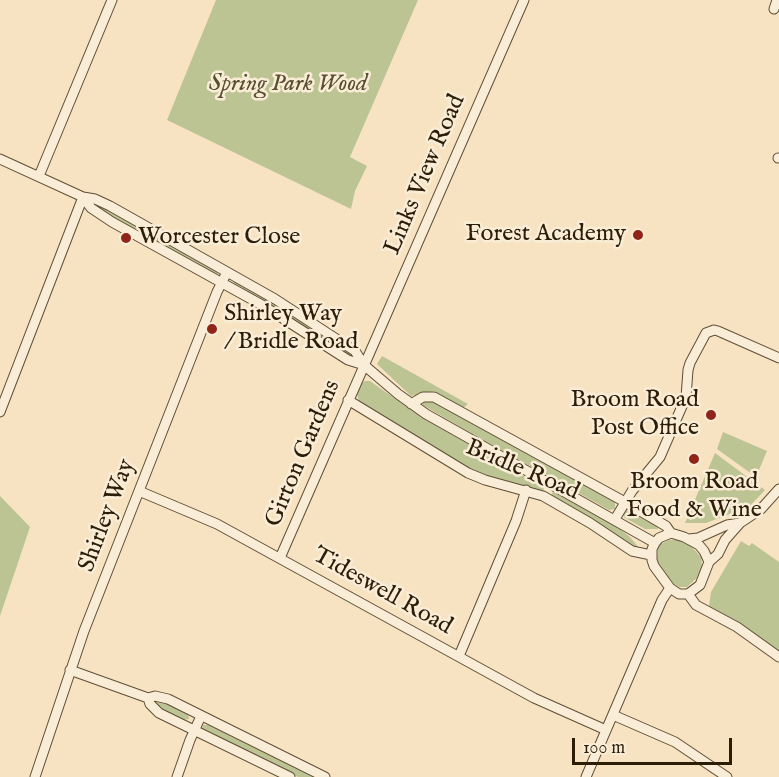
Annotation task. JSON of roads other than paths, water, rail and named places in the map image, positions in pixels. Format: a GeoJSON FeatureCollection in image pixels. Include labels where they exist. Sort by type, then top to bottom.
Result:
{"type":"FeatureCollection","features":[{"type":"Feature","properties":{"kind":"street"},"geometry":{"type":"LineString","coordinates":[[39,176],[112,0]]}},
{"type":"Feature","properties":{"kind":"street","name":"Links View Road"},"geometry":{"type":"LineString","coordinates":[[364,365],[524,0]]}},
{"type":"Feature","properties":{"kind":"street","name":"Bridle Road"},"geometry":{"type":"LineString","coordinates":[[0,159],[83,197],[100,201],[294,311],[350,347],[364,365],[411,404],[442,424],[655,543]]}},
{"type":"Feature","properties":{"kind":"street"},"geometry":{"type":"LineString","coordinates":[[0,412],[83,197]]}},
{"type":"Feature","properties":{"kind":"street","name":"Bridle Road"},"geometry":{"type":"LineString","coordinates":[[83,197],[96,213],[293,324],[348,360],[364,365]]}},
{"type":"Feature","properties":{"kind":"street"},"geometry":{"type":"LineString","coordinates":[[162,251],[169,240]]}},
{"type":"Feature","properties":{"kind":"street","name":"Shirley Way"},"geometry":{"type":"LineString","coordinates":[[35,777],[70,670],[227,272]]}},
{"type":"Feature","properties":{"kind":"street"},"geometry":{"type":"LineString","coordinates":[[615,519],[625,502],[660,457],[686,397],[690,363],[706,333],[718,332],[779,358]]}},
{"type":"Feature","properties":{"kind":"street","name":"Girton Gardens"},"geometry":{"type":"LineString","coordinates":[[280,558],[364,365]]}},
{"type":"Feature","properties":{"kind":"street","name":"Bridle Road"},"geometry":{"type":"LineString","coordinates":[[411,404],[423,397],[434,397],[625,502],[666,526],[671,533],[690,539]]}},
{"type":"Feature","properties":{"kind":"street","name":"Bridle Road"},"geometry":{"type":"LineString","coordinates":[[348,400],[468,472],[486,480],[543,496],[567,508],[632,551],[651,555]]}},
{"type":"Feature","properties":{"kind":"street"},"geometry":{"type":"LineString","coordinates":[[671,533],[659,538],[655,543],[651,555],[654,566],[670,588],[679,594],[688,594],[700,585],[709,562],[731,533],[740,523],[754,515],[779,489]]}},
{"type":"Feature","properties":{"kind":"street"},"geometry":{"type":"LineString","coordinates":[[459,656],[516,521],[526,490]]}},
{"type":"Feature","properties":{"kind":"street","name":"Tideswell Road"},"geometry":{"type":"LineString","coordinates":[[139,491],[195,513],[534,698],[606,730]]}},
{"type":"Feature","properties":{"kind":"street"},"geometry":{"type":"LineString","coordinates":[[770,500],[779,507]]}},
{"type":"Feature","properties":{"kind":"street"},"geometry":{"type":"LineString","coordinates":[[690,539],[698,538],[727,525],[740,523]]}},
{"type":"Feature","properties":{"kind":"street"},"geometry":{"type":"LineString","coordinates":[[690,539],[704,551],[709,562]]}},
{"type":"Feature","properties":{"kind":"street"},"geometry":{"type":"LineString","coordinates":[[586,777],[670,588]]}},
{"type":"Feature","properties":{"kind":"street"},"geometry":{"type":"LineString","coordinates":[[688,594],[696,605],[737,627],[779,657]]}},
{"type":"Feature","properties":{"kind":"street"},"geometry":{"type":"LineString","coordinates":[[70,670],[148,698],[155,696],[168,699],[325,777]]}},
{"type":"Feature","properties":{"kind":"street"},"geometry":{"type":"LineString","coordinates":[[148,698],[150,704],[159,713],[290,777]]}},
{"type":"Feature","properties":{"kind":"street"},"geometry":{"type":"LineString","coordinates":[[613,715],[675,742],[727,777]]}},
{"type":"Feature","properties":{"kind":"street"},"geometry":{"type":"LineString","coordinates":[[177,777],[201,716]]}},
{"type":"Feature","properties":{"kind":"place","name":"Forest Academy"},"geometry":{"type":"Point","coordinates":[638,235]}},
{"type":"Feature","properties":{"kind":"place","name":"Worcester Close"},"geometry":{"type":"Point","coordinates":[126,238]}},
{"type":"Feature","properties":{"kind":"place","name":"Shirley Way / Bridle Road"},"geometry":{"type":"Point","coordinates":[212,329]}},
{"type":"Feature","properties":{"kind":"place","name":"Broom Road Post Office"},"geometry":{"type":"Point","coordinates":[711,415]}},
{"type":"Feature","properties":{"kind":"place","name":"Broom Road Food & Wine"},"geometry":{"type":"Point","coordinates":[694,459]}},
{"type":"Feature","properties":{"kind":"park label","name":"Spring Park Wood"},"geometry":{"type":"Point","coordinates":[288,85]}}]}
